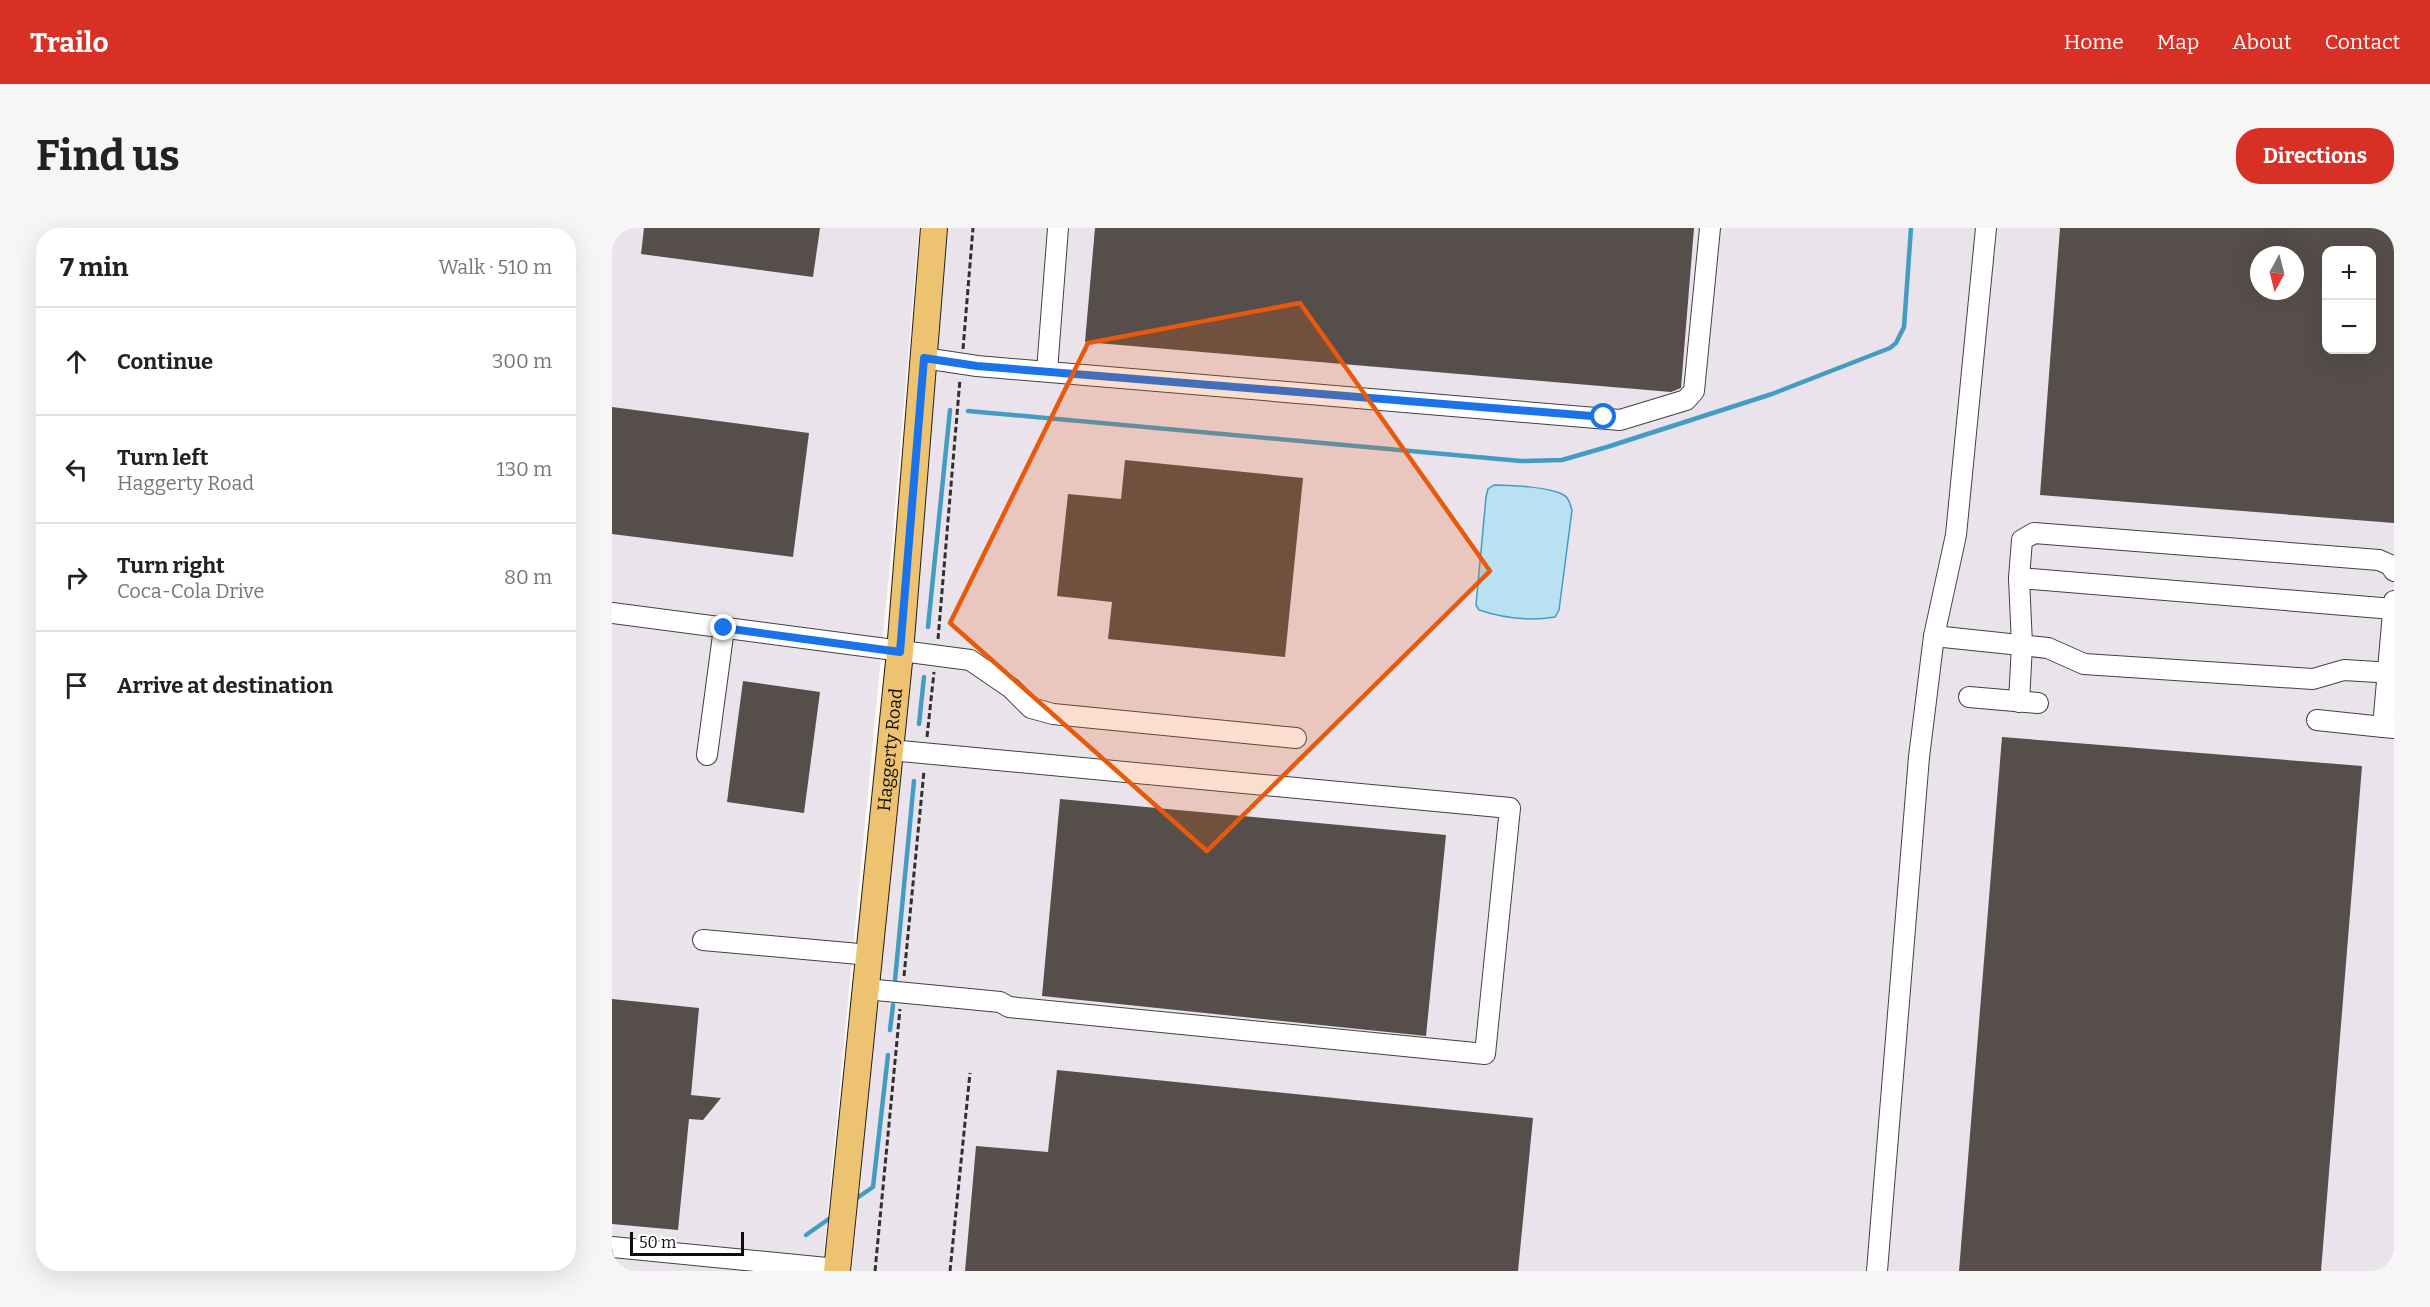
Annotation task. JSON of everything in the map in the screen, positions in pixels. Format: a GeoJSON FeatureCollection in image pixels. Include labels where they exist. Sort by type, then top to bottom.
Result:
{"type":"FeatureCollection","features":[{"type":"Feature","properties":{"kind":"main road","name":"Haggerty Road"},"geometry":{"type":"LineString","coordinates":[[837,1270],[900,652],[934,228]]}},
{"type":"Feature","properties":{"kind":"street"},"geometry":{"type":"LineString","coordinates":[[1047,371],[1058,228]]}},
{"type":"Feature","properties":{"kind":"street"},"geometry":{"type":"LineString","coordinates":[[924,358],[962,364],[1620,420],[1686,400],[1694,391],[1710,228]]}},
{"type":"Feature","properties":{"kind":"street"},"geometry":{"type":"LineString","coordinates":[[1877,1271],[1919,757],[1934,636],[1956,535],[1986,228]]}},
{"type":"Feature","properties":{"kind":"street"},"geometry":{"type":"LineString","coordinates":[[1969,697],[2029,702],[2022,645],[2019,578],[2022,540],[2034,533],[2379,560],[2390,565],[2394,571]]}},
{"type":"Feature","properties":{"kind":"street"},"geometry":{"type":"LineString","coordinates":[[2019,578],[2394,605],[2388,728],[2318,720]]}},
{"type":"Feature","properties":{"kind":"street"},"geometry":{"type":"LineString","coordinates":[[612,613],[970,660],[1011,688],[1030,708],[1053,714],[1296,738]]}},
{"type":"Feature","properties":{"kind":"street"},"geometry":{"type":"LineString","coordinates":[[707,755],[724,628]]}},
{"type":"Feature","properties":{"kind":"street"},"geometry":{"type":"LineString","coordinates":[[1934,636],[2048,648],[2084,663],[2096,664],[2313,679],[2344,670],[2390,672]]}},
{"type":"Feature","properties":{"kind":"street"},"geometry":{"type":"LineString","coordinates":[[867,989],[1000,1002],[1009,1007],[1485,1054],[1510,808],[1276,788],[890,750]]}},
{"type":"Feature","properties":{"kind":"street"},"geometry":{"type":"LineString","coordinates":[[703,940],[870,956]]}},
{"type":"Feature","properties":{"kind":"street"},"geometry":{"type":"LineString","coordinates":[[612,1247],[837,1270]]}},
{"type":"Feature","properties":{"kind":"path"},"geometry":{"type":"LineString","coordinates":[[937,643],[973,228]]}},
{"type":"Feature","properties":{"kind":"path"},"geometry":{"type":"LineString","coordinates":[[874,1271],[935,664]]}},
{"type":"Feature","properties":{"kind":"path"},"geometry":{"type":"LineString","coordinates":[[950,1271],[970,1073]]}},
{"type":"Feature","properties":{"kind":"highlighted area"},"geometry":{"type":"Polygon","coordinates":[[[1300,303],[1490,571],[1207,851],[950,623],[1088,343],[1300,303]]]}},
{"type":"Feature","properties":{"kind":"shaded area"},"geometry":{"type":"Polygon","coordinates":[[[612,228],[919,228],[892,542],[822,1271],[612,1271],[612,228]]]}},
{"type":"Feature","properties":{"kind":"shaded area"},"geometry":{"type":"Polygon","coordinates":[[[948,228],[2394,228],[2394,1271],[852,1271],[948,228]]]}},
{"type":"Feature","properties":{"kind":"water"},"geometry":{"type":"Polygon","coordinates":[[[1494,485],[1548,490],[1562,494],[1569,501],[1572,510],[1559,610],[1555,617],[1527,619],[1507,617],[1479,610],[1476,605],[1486,497],[1488,489],[1494,485]]]}},
{"type":"Feature","properties":{"kind":"building"},"geometry":{"type":"Polygon","coordinates":[[[644,228],[820,228],[813,277],[641,254],[644,228]]]}},
{"type":"Feature","properties":{"kind":"building"},"geometry":{"type":"Polygon","coordinates":[[[1095,228],[1694,228],[1681,388],[1671,392],[1085,342],[1095,228]]]}},
{"type":"Feature","properties":{"kind":"building"},"geometry":{"type":"Polygon","coordinates":[[[2060,228],[2394,228],[2394,523],[2040,495],[2060,228]]]}},
{"type":"Feature","properties":{"kind":"building"},"geometry":{"type":"Polygon","coordinates":[[[612,407],[809,433],[793,557],[612,534],[612,407]]]}},
{"type":"Feature","properties":{"kind":"building"},"geometry":{"type":"Polygon","coordinates":[[[1125,460],[1303,478],[1285,657],[1108,639],[1112,602],[1057,596],[1068,494],[1121,499],[1125,460]]]}},
{"type":"Feature","properties":{"kind":"building"},"geometry":{"type":"Polygon","coordinates":[[[743,681],[820,692],[804,813],[727,802],[743,681]]]}},
{"type":"Feature","properties":{"kind":"building"},"geometry":{"type":"Polygon","coordinates":[[[2002,737],[2362,766],[2321,1271],[1959,1271],[2002,737]]]}},
{"type":"Feature","properties":{"kind":"building"},"geometry":{"type":"Polygon","coordinates":[[[1060,799],[1446,835],[1426,1036],[1042,996],[1060,799]]]}},
{"type":"Feature","properties":{"kind":"building"},"geometry":{"type":"Polygon","coordinates":[[[612,999],[699,1008],[691,1095],[721,1098],[703,1120],[689,1119],[678,1230],[612,1224],[612,999]]]}},
{"type":"Feature","properties":{"kind":"building"},"geometry":{"type":"Polygon","coordinates":[[[1057,1070],[1533,1118],[1518,1271],[965,1271],[976,1146],[1048,1152],[1057,1070]]]}},
{"type":"Feature","properties":{"kind":"waterway"},"geometry":{"type":"LineString","coordinates":[[968,411],[1521,461],[1562,460],[1772,394],[1890,348],[1896,343],[1904,327],[1911,228]]}},
{"type":"Feature","properties":{"kind":"waterway"},"geometry":{"type":"LineString","coordinates":[[928,627],[950,410]]}},
{"type":"Feature","properties":{"kind":"waterway"},"geometry":{"type":"LineString","coordinates":[[919,724],[924,677]]}},
{"type":"Feature","properties":{"kind":"waterway"},"geometry":{"type":"LineString","coordinates":[[895,980],[914,781]]}},
{"type":"Feature","properties":{"kind":"waterway"},"geometry":{"type":"LineString","coordinates":[[890,1030],[893,1005]]}},
{"type":"Feature","properties":{"kind":"waterway"},"geometry":{"type":"LineString","coordinates":[[854,1200],[873,1187],[888,1055]]}},
{"type":"Feature","properties":{"kind":"waterway"},"geometry":{"type":"LineString","coordinates":[[806,1235],[833,1216]]}},
{"type":"Feature","properties":{"kind":"route"},"geometry":{"type":"LineString","coordinates":[[724,628],[900,652],[924,358],[977,366],[1604,417]]}}]}
